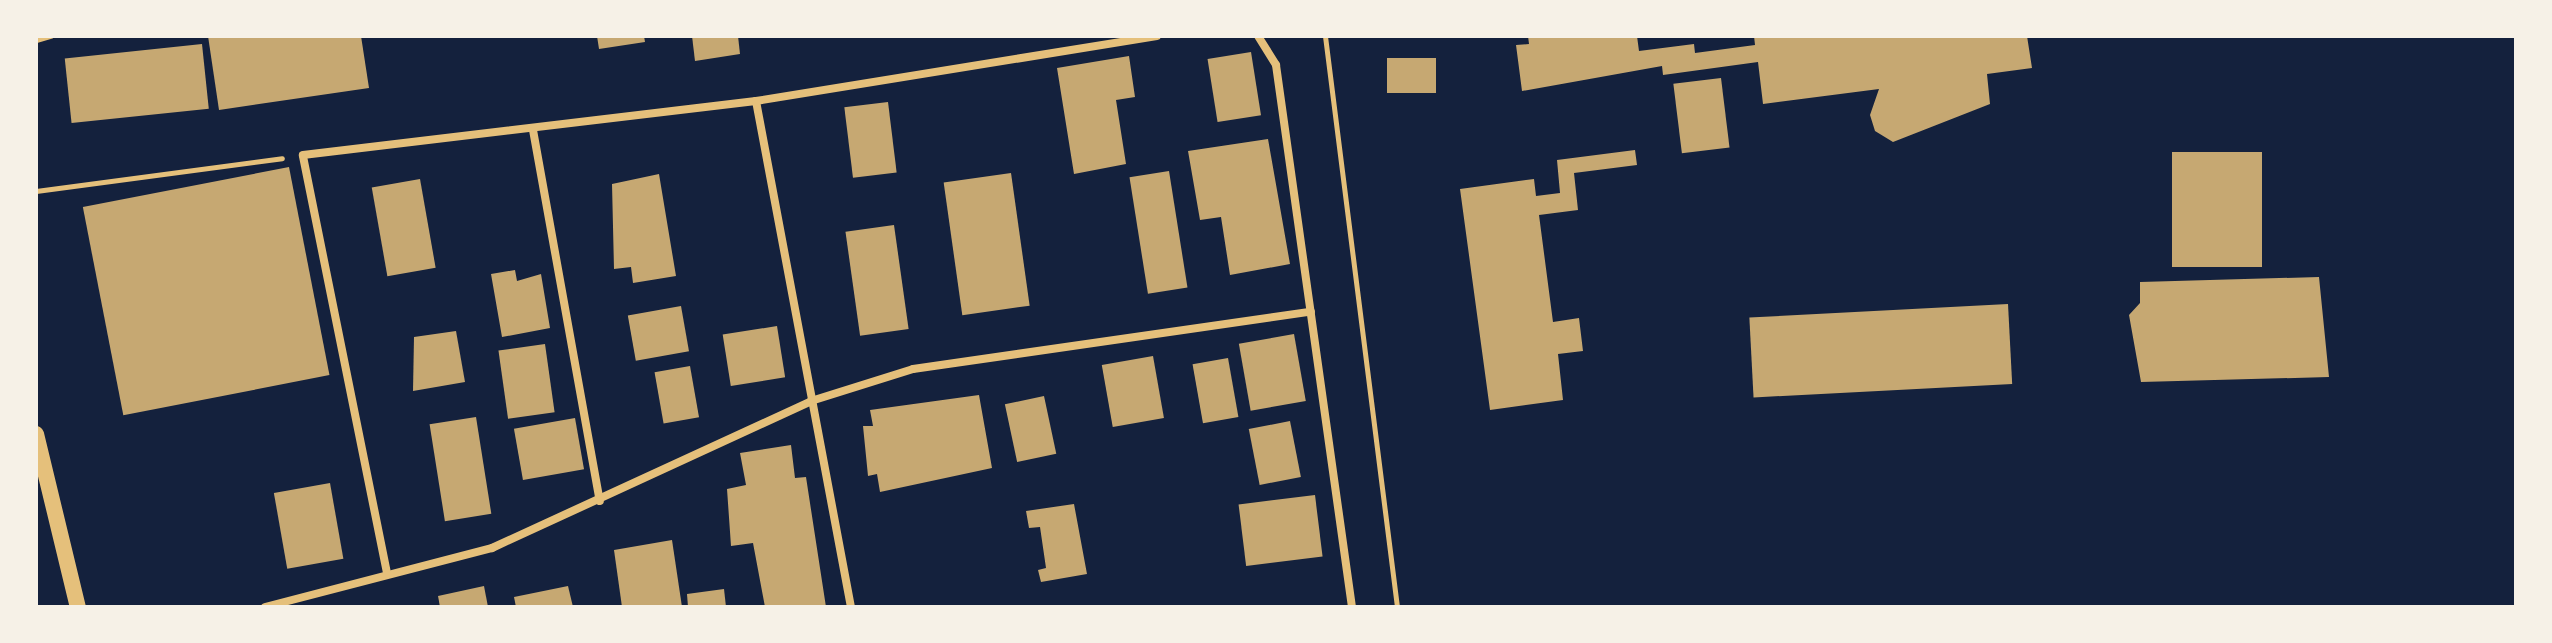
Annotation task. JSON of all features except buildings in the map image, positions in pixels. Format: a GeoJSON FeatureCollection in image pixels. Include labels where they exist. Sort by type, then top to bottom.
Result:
{"type":"FeatureCollection","features":[{"type":"Feature","properties":{"kind":"main road"},"geometry":{"type":"LineString","coordinates":[[36,434],[78,607]]}},
{"type":"Feature","properties":{"kind":"street"},"geometry":{"type":"LineString","coordinates":[[387,573],[303,155],[533,130],[756,101],[1157,36]]}},
{"type":"Feature","properties":{"kind":"street"},"geometry":{"type":"LineString","coordinates":[[1258,36],[1276,65],[1352,607]]}},
{"type":"Feature","properties":{"kind":"street"},"geometry":{"type":"LineString","coordinates":[[756,101],[851,607]]}},
{"type":"Feature","properties":{"kind":"street"},"geometry":{"type":"LineString","coordinates":[[533,130],[600,501]]}},
{"type":"Feature","properties":{"kind":"street"},"geometry":{"type":"LineString","coordinates":[[265,607],[492,548],[600,501],[811,401],[913,369],[1311,312]]}},
{"type":"Feature","properties":{"kind":"path"},"geometry":{"type":"LineString","coordinates":[[36,40],[50,36]]}},
{"type":"Feature","properties":{"kind":"path"},"geometry":{"type":"LineString","coordinates":[[1325,36],[1397,607]]}},
{"type":"Feature","properties":{"kind":"path"},"geometry":{"type":"LineString","coordinates":[[36,191],[303,155]]}}]}
